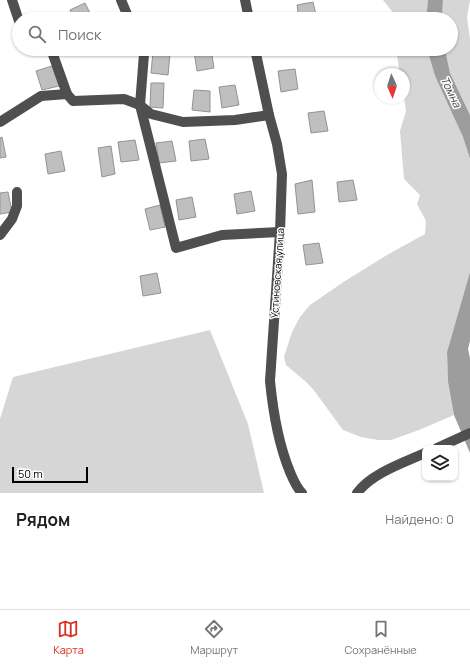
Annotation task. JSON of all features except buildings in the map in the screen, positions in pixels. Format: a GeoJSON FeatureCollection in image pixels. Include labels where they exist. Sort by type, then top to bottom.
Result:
{"type":"FeatureCollection","features":[{"type":"Feature","properties":{"kind":"street"},"geometry":{"type":"LineString","coordinates":[[12,0],[16,12]]}},
{"type":"Feature","properties":{"kind":"street"},"geometry":{"type":"LineString","coordinates":[[121,0],[126,12]]}},
{"type":"Feature","properties":{"kind":"street"},"geometry":{"type":"LineString","coordinates":[[245,0],[248,12]]}},
{"type":"Feature","properties":{"kind":"street"},"geometry":{"type":"LineString","coordinates":[[53,56],[67,94],[73,101],[124,99],[140,105],[151,114],[182,122],[235,120],[269,115]]}},
{"type":"Feature","properties":{"kind":"street"},"geometry":{"type":"LineString","coordinates":[[144,56],[140,105],[176,248],[222,235],[280,232]]}},
{"type":"Feature","properties":{"kind":"street","name":"Устиновская улица"},"geometry":{"type":"LineString","coordinates":[[256,56],[269,115],[277,144],[282,174],[280,232],[270,388],[280,444],[294,482],[299,491],[302,493]]}},
{"type":"Feature","properties":{"kind":"street"},"geometry":{"type":"LineString","coordinates":[[0,122],[41,96],[67,94]]}},
{"type":"Feature","properties":{"kind":"street"},"geometry":{"type":"LineString","coordinates":[[0,235],[12,219],[17,206],[17,192]]}},
{"type":"Feature","properties":{"kind":"street"},"geometry":{"type":"LineString","coordinates":[[444,445],[470,433]]}},
{"type":"Feature","properties":{"kind":"street"},"geometry":{"type":"LineString","coordinates":[[356,493],[361,487],[375,477],[422,454]]}},
{"type":"Feature","properties":{"kind":"shaded area"},"geometry":{"type":"Polygon","coordinates":[[[383,0],[428,0],[427,12],[392,12],[383,0]]]}},
{"type":"Feature","properties":{"kind":"shaded area"},"geometry":{"type":"Polygon","coordinates":[[[443,0],[470,0],[467,17],[470,39],[470,115],[450,73],[446,56],[458,56],[458,12],[442,12],[443,0]]]}},
{"type":"Feature","properties":{"kind":"shaded area"},"geometry":{"type":"Polygon","coordinates":[[[397,56],[429,56],[435,76],[463,137],[470,159],[470,272],[447,352],[448,382],[454,415],[391,440],[378,440],[361,437],[343,430],[313,389],[286,365],[284,357],[292,332],[300,317],[310,305],[387,255],[425,234],[426,221],[417,204],[420,195],[404,179],[400,131],[406,111],[405,104],[410,104],[410,68],[399,68],[397,56]]]}},
{"type":"Feature","properties":{"kind":"shaded area"},"geometry":{"type":"Polygon","coordinates":[[[210,330],[248,424],[264,493],[0,493],[0,419],[13,377],[210,330]]]}},
{"type":"Feature","properties":{"kind":"water"},"geometry":{"type":"Polygon","coordinates":[[[428,0],[443,0],[442,12],[427,12],[428,0]]]}},
{"type":"Feature","properties":{"kind":"water","name":"Томна"},"geometry":{"type":"Polygon","coordinates":[[[429,56],[446,56],[450,73],[470,115],[470,159],[463,137],[435,76],[429,56]]]}},
{"type":"Feature","properties":{"kind":"water"},"geometry":{"type":"Polygon","coordinates":[[[470,272],[470,341],[468,349],[470,358],[470,453],[454,415],[448,382],[447,352],[470,272]]]}}]}
